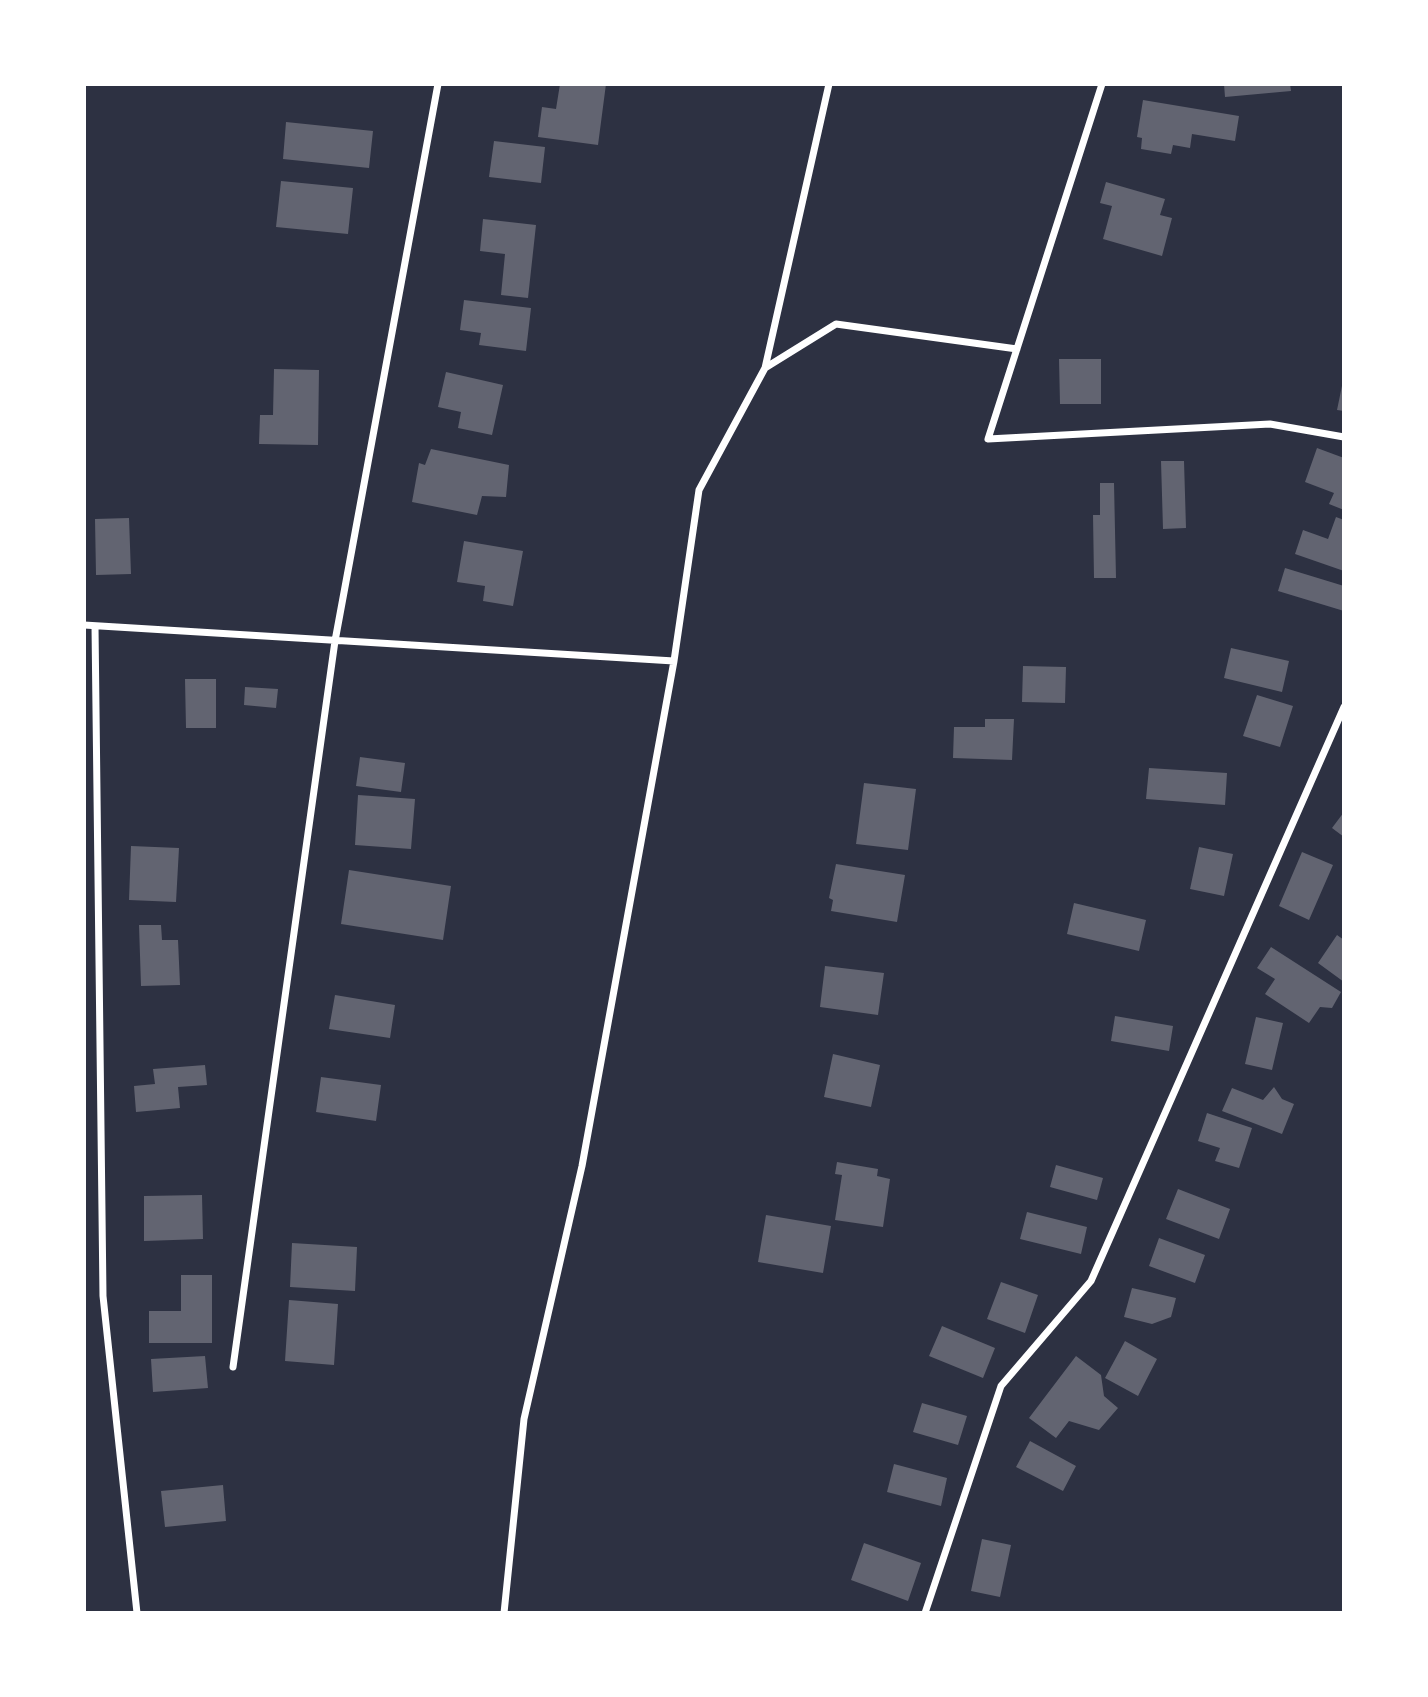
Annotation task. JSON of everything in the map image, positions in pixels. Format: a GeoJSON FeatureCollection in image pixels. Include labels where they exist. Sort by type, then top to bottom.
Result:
{"type":"FeatureCollection","features":[{"type":"Feature","properties":{"kind":"street"},"geometry":{"type":"LineString","coordinates":[[233,1367],[335,640],[438,84]]}},
{"type":"Feature","properties":{"kind":"street"},"geometry":{"type":"LineString","coordinates":[[504,1613],[524,1419],[582,1166],[674,661],[699,490],[765,368],[829,84]]}},
{"type":"Feature","properties":{"kind":"street"},"geometry":{"type":"LineString","coordinates":[[1102,84],[988,439],[1270,424],[1344,437]]}},
{"type":"Feature","properties":{"kind":"street"},"geometry":{"type":"LineString","coordinates":[[765,368],[835,324],[1017,349]]}},
{"type":"Feature","properties":{"kind":"street"},"geometry":{"type":"LineString","coordinates":[[84,625],[674,661]]}},
{"type":"Feature","properties":{"kind":"street"},"geometry":{"type":"LineString","coordinates":[[95,626],[103,1296],[137,1613]]}},
{"type":"Feature","properties":{"kind":"street"},"geometry":{"type":"LineString","coordinates":[[925,1613],[1001,1386],[1091,1281],[1344,707]]}},
{"type":"Feature","properties":{"kind":"building"},"geometry":{"type":"Polygon","coordinates":[[[560,84],[606,84],[598,145],[538,137],[542,107],[556,109],[560,84]]]}},
{"type":"Feature","properties":{"kind":"building"},"geometry":{"type":"Polygon","coordinates":[[[1224,84],[1290,84],[1291,91],[1225,97],[1224,84]]]}},
{"type":"Feature","properties":{"kind":"building"},"geometry":{"type":"Polygon","coordinates":[[[1143,100],[1239,116],[1235,141],[1192,134],[1190,148],[1173,145],[1171,154],[1141,149],[1142,138],[1137,137],[1143,100]]]}},
{"type":"Feature","properties":{"kind":"building"},"geometry":{"type":"Polygon","coordinates":[[[286,122],[373,131],[369,168],[283,159],[286,122]]]}},
{"type":"Feature","properties":{"kind":"building"},"geometry":{"type":"Polygon","coordinates":[[[494,141],[545,147],[541,183],[489,177],[494,141]]]}},
{"type":"Feature","properties":{"kind":"building"},"geometry":{"type":"Polygon","coordinates":[[[281,181],[353,188],[348,234],[276,227],[281,181]]]}},
{"type":"Feature","properties":{"kind":"building"},"geometry":{"type":"Polygon","coordinates":[[[1106,182],[1165,199],[1160,215],[1172,218],[1162,256],[1103,239],[1112,206],[1100,203],[1106,182]]]}},
{"type":"Feature","properties":{"kind":"building"},"geometry":{"type":"Polygon","coordinates":[[[483,219],[536,225],[528,298],[501,295],[505,254],[480,251],[483,219]]]}},
{"type":"Feature","properties":{"kind":"building"},"geometry":{"type":"Polygon","coordinates":[[[464,300],[531,308],[526,351],[479,345],[481,333],[460,330],[464,300]]]}},
{"type":"Feature","properties":{"kind":"building"},"geometry":{"type":"Polygon","coordinates":[[[1059,359],[1101,359],[1101,404],[1060,404],[1059,359]]]}},
{"type":"Feature","properties":{"kind":"building"},"geometry":{"type":"Polygon","coordinates":[[[274,369],[319,370],[318,445],[259,444],[260,415],[273,415],[274,369]]]}},
{"type":"Feature","properties":{"kind":"building"},"geometry":{"type":"Polygon","coordinates":[[[446,372],[503,385],[492,435],[458,428],[461,412],[438,407],[446,372]]]}},
{"type":"Feature","properties":{"kind":"building"},"geometry":{"type":"Polygon","coordinates":[[[1344,382],[1344,411],[1337,410],[1344,382]]]}},
{"type":"Feature","properties":{"kind":"building"},"geometry":{"type":"Polygon","coordinates":[[[1317,448],[1344,458],[1344,510],[1329,504],[1334,493],[1305,482],[1317,448]]]}},
{"type":"Feature","properties":{"kind":"building"},"geometry":{"type":"Polygon","coordinates":[[[431,449],[509,465],[506,497],[482,496],[477,515],[412,502],[419,463],[425,465],[431,449]]]}},
{"type":"Feature","properties":{"kind":"building"},"geometry":{"type":"Polygon","coordinates":[[[1161,461],[1184,461],[1186,528],[1163,529],[1161,461]]]}},
{"type":"Feature","properties":{"kind":"building"},"geometry":{"type":"Polygon","coordinates":[[[1100,483],[1114,483],[1116,578],[1094,578],[1093,515],[1100,515],[1100,483]]]}},
{"type":"Feature","properties":{"kind":"building"},"geometry":{"type":"Polygon","coordinates":[[[1336,517],[1344,520],[1344,571],[1295,554],[1303,530],[1328,539],[1336,517]]]}},
{"type":"Feature","properties":{"kind":"building"},"geometry":{"type":"Polygon","coordinates":[[[129,518],[131,574],[96,575],[95,519],[129,518]]]}},
{"type":"Feature","properties":{"kind":"building"},"geometry":{"type":"Polygon","coordinates":[[[464,541],[523,551],[513,606],[483,601],[485,586],[457,582],[464,541]]]}},
{"type":"Feature","properties":{"kind":"building"},"geometry":{"type":"Polygon","coordinates":[[[1285,568],[1344,586],[1344,611],[1278,591],[1285,568]]]}},
{"type":"Feature","properties":{"kind":"building"},"geometry":{"type":"Polygon","coordinates":[[[1231,648],[1289,661],[1282,692],[1224,678],[1231,648]]]}},
{"type":"Feature","properties":{"kind":"building"},"geometry":{"type":"Polygon","coordinates":[[[1023,666],[1066,667],[1065,703],[1022,702],[1023,666]]]}},
{"type":"Feature","properties":{"kind":"building"},"geometry":{"type":"Polygon","coordinates":[[[185,679],[216,679],[216,728],[186,728],[185,679]]]}},
{"type":"Feature","properties":{"kind":"building"},"geometry":{"type":"Polygon","coordinates":[[[245,687],[278,689],[276,708],[244,705],[245,687]]]}},
{"type":"Feature","properties":{"kind":"building"},"geometry":{"type":"Polygon","coordinates":[[[1257,695],[1293,706],[1280,747],[1243,736],[1257,695]]]}},
{"type":"Feature","properties":{"kind":"building"},"geometry":{"type":"Polygon","coordinates":[[[985,719],[1014,719],[1012,760],[953,758],[954,727],[985,727],[985,719]]]}},
{"type":"Feature","properties":{"kind":"building"},"geometry":{"type":"Polygon","coordinates":[[[360,757],[405,763],[401,792],[356,786],[360,757]]]}},
{"type":"Feature","properties":{"kind":"building"},"geometry":{"type":"Polygon","coordinates":[[[1149,768],[1227,773],[1225,805],[1146,799],[1149,768]]]}},
{"type":"Feature","properties":{"kind":"building"},"geometry":{"type":"Polygon","coordinates":[[[864,783],[916,789],[908,850],[856,844],[864,783]]]}},
{"type":"Feature","properties":{"kind":"building"},"geometry":{"type":"Polygon","coordinates":[[[358,795],[415,799],[411,849],[355,845],[358,795]]]}},
{"type":"Feature","properties":{"kind":"building"},"geometry":{"type":"Polygon","coordinates":[[[1344,812],[1344,837],[1332,828],[1344,812]]]}},
{"type":"Feature","properties":{"kind":"building"},"geometry":{"type":"Polygon","coordinates":[[[131,846],[179,848],[176,902],[129,900],[131,846]]]}},
{"type":"Feature","properties":{"kind":"building"},"geometry":{"type":"Polygon","coordinates":[[[1199,847],[1233,854],[1224,896],[1190,889],[1199,847]]]}},
{"type":"Feature","properties":{"kind":"building"},"geometry":{"type":"Polygon","coordinates":[[[1302,852],[1333,865],[1309,920],[1279,906],[1302,852]]]}},
{"type":"Feature","properties":{"kind":"building"},"geometry":{"type":"Polygon","coordinates":[[[836,864],[905,875],[897,922],[831,911],[833,900],[829,898],[836,864]]]}},
{"type":"Feature","properties":{"kind":"building"},"geometry":{"type":"Polygon","coordinates":[[[349,870],[451,886],[443,940],[341,924],[349,870]]]}},
{"type":"Feature","properties":{"kind":"building"},"geometry":{"type":"Polygon","coordinates":[[[1074,903],[1146,920],[1139,951],[1067,934],[1074,903]]]}},
{"type":"Feature","properties":{"kind":"building"},"geometry":{"type":"Polygon","coordinates":[[[139,925],[161,925],[162,940],[178,940],[180,985],[141,986],[139,925]]]}},
{"type":"Feature","properties":{"kind":"building"},"geometry":{"type":"Polygon","coordinates":[[[1337,935],[1344,940],[1344,982],[1318,963],[1337,935]]]}},
{"type":"Feature","properties":{"kind":"building"},"geometry":{"type":"Polygon","coordinates":[[[1271,947],[1341,992],[1332,1008],[1320,1007],[1309,1023],[1265,994],[1275,979],[1257,968],[1271,947]]]}},
{"type":"Feature","properties":{"kind":"building"},"geometry":{"type":"Polygon","coordinates":[[[825,966],[884,973],[878,1015],[820,1007],[825,966]]]}},
{"type":"Feature","properties":{"kind":"building"},"geometry":{"type":"Polygon","coordinates":[[[335,995],[395,1005],[390,1038],[329,1029],[335,995]]]}},
{"type":"Feature","properties":{"kind":"building"},"geometry":{"type":"Polygon","coordinates":[[[1115,1016],[1173,1026],[1169,1051],[1111,1041],[1115,1016]]]}},
{"type":"Feature","properties":{"kind":"building"},"geometry":{"type":"Polygon","coordinates":[[[1256,1017],[1283,1023],[1272,1070],[1245,1064],[1256,1017]]]}},
{"type":"Feature","properties":{"kind":"building"},"geometry":{"type":"Polygon","coordinates":[[[833,1054],[880,1065],[871,1107],[824,1097],[833,1054]]]}},
{"type":"Feature","properties":{"kind":"building"},"geometry":{"type":"Polygon","coordinates":[[[205,1065],[207,1085],[178,1087],[180,1108],[136,1112],[134,1086],[155,1084],[153,1069],[205,1065]]]}},
{"type":"Feature","properties":{"kind":"building"},"geometry":{"type":"Polygon","coordinates":[[[321,1077],[381,1085],[376,1121],[316,1112],[321,1077]]]}},
{"type":"Feature","properties":{"kind":"building"},"geometry":{"type":"Polygon","coordinates":[[[1274,1087],[1282,1099],[1294,1104],[1282,1134],[1222,1111],[1232,1088],[1263,1100],[1274,1087]]]}},
{"type":"Feature","properties":{"kind":"building"},"geometry":{"type":"Polygon","coordinates":[[[1207,1113],[1252,1128],[1239,1168],[1215,1161],[1220,1148],[1198,1141],[1207,1113]]]}},
{"type":"Feature","properties":{"kind":"building"},"geometry":{"type":"Polygon","coordinates":[[[837,1162],[878,1169],[877,1176],[890,1179],[883,1227],[835,1220],[842,1175],[835,1174],[837,1162]]]}},
{"type":"Feature","properties":{"kind":"building"},"geometry":{"type":"Polygon","coordinates":[[[1056,1165],[1103,1178],[1097,1200],[1050,1187],[1056,1165]]]}},
{"type":"Feature","properties":{"kind":"building"},"geometry":{"type":"Polygon","coordinates":[[[1178,1189],[1230,1209],[1219,1239],[1166,1219],[1178,1189]]]}},
{"type":"Feature","properties":{"kind":"building"},"geometry":{"type":"Polygon","coordinates":[[[202,1195],[203,1239],[144,1241],[144,1196],[202,1195]]]}},
{"type":"Feature","properties":{"kind":"building"},"geometry":{"type":"Polygon","coordinates":[[[1027,1212],[1087,1227],[1081,1254],[1020,1239],[1027,1212]]]}},
{"type":"Feature","properties":{"kind":"building"},"geometry":{"type":"Polygon","coordinates":[[[766,1215],[831,1226],[823,1273],[758,1262],[766,1215]]]}},
{"type":"Feature","properties":{"kind":"building"},"geometry":{"type":"Polygon","coordinates":[[[1159,1238],[1205,1255],[1195,1283],[1149,1266],[1159,1238]]]}},
{"type":"Feature","properties":{"kind":"building"},"geometry":{"type":"Polygon","coordinates":[[[292,1243],[357,1247],[355,1291],[290,1287],[292,1243]]]}},
{"type":"Feature","properties":{"kind":"building"},"geometry":{"type":"Polygon","coordinates":[[[181,1275],[212,1275],[212,1343],[149,1343],[149,1311],[181,1311],[181,1275]]]}},
{"type":"Feature","properties":{"kind":"building"},"geometry":{"type":"Polygon","coordinates":[[[1001,1282],[1038,1295],[1025,1333],[987,1319],[1001,1282]]]}},
{"type":"Feature","properties":{"kind":"building"},"geometry":{"type":"Polygon","coordinates":[[[1132,1288],[1176,1298],[1171,1317],[1152,1324],[1124,1317],[1132,1288]]]}},
{"type":"Feature","properties":{"kind":"building"},"geometry":{"type":"Polygon","coordinates":[[[289,1300],[338,1304],[334,1365],[285,1361],[289,1300]]]}},
{"type":"Feature","properties":{"kind":"building"},"geometry":{"type":"Polygon","coordinates":[[[942,1326],[995,1348],[983,1378],[929,1356],[942,1326]]]}},
{"type":"Feature","properties":{"kind":"building"},"geometry":{"type":"Polygon","coordinates":[[[1125,1341],[1157,1359],[1138,1396],[1105,1378],[1125,1341]]]}},
{"type":"Feature","properties":{"kind":"building"},"geometry":{"type":"Polygon","coordinates":[[[205,1356],[208,1388],[153,1392],[151,1359],[205,1356]]]}},
{"type":"Feature","properties":{"kind":"building"},"geometry":{"type":"Polygon","coordinates":[[[1076,1356],[1101,1375],[1104,1396],[1118,1408],[1099,1430],[1069,1421],[1056,1438],[1029,1418],[1076,1356]]]}},
{"type":"Feature","properties":{"kind":"building"},"geometry":{"type":"Polygon","coordinates":[[[922,1403],[967,1416],[958,1445],[913,1432],[922,1403]]]}},
{"type":"Feature","properties":{"kind":"building"},"geometry":{"type":"Polygon","coordinates":[[[1030,1441],[1076,1466],[1063,1491],[1016,1467],[1030,1441]]]}},
{"type":"Feature","properties":{"kind":"building"},"geometry":{"type":"Polygon","coordinates":[[[894,1464],[947,1478],[941,1506],[887,1492],[894,1464]]]}},
{"type":"Feature","properties":{"kind":"building"},"geometry":{"type":"Polygon","coordinates":[[[223,1485],[226,1521],[165,1527],[161,1491],[223,1485]]]}},
{"type":"Feature","properties":{"kind":"building"},"geometry":{"type":"Polygon","coordinates":[[[982,1539],[1011,1545],[1000,1597],[971,1591],[982,1539]]]}},
{"type":"Feature","properties":{"kind":"building"},"geometry":{"type":"Polygon","coordinates":[[[864,1543],[921,1563],[908,1601],[851,1580],[864,1543]]]}}]}
